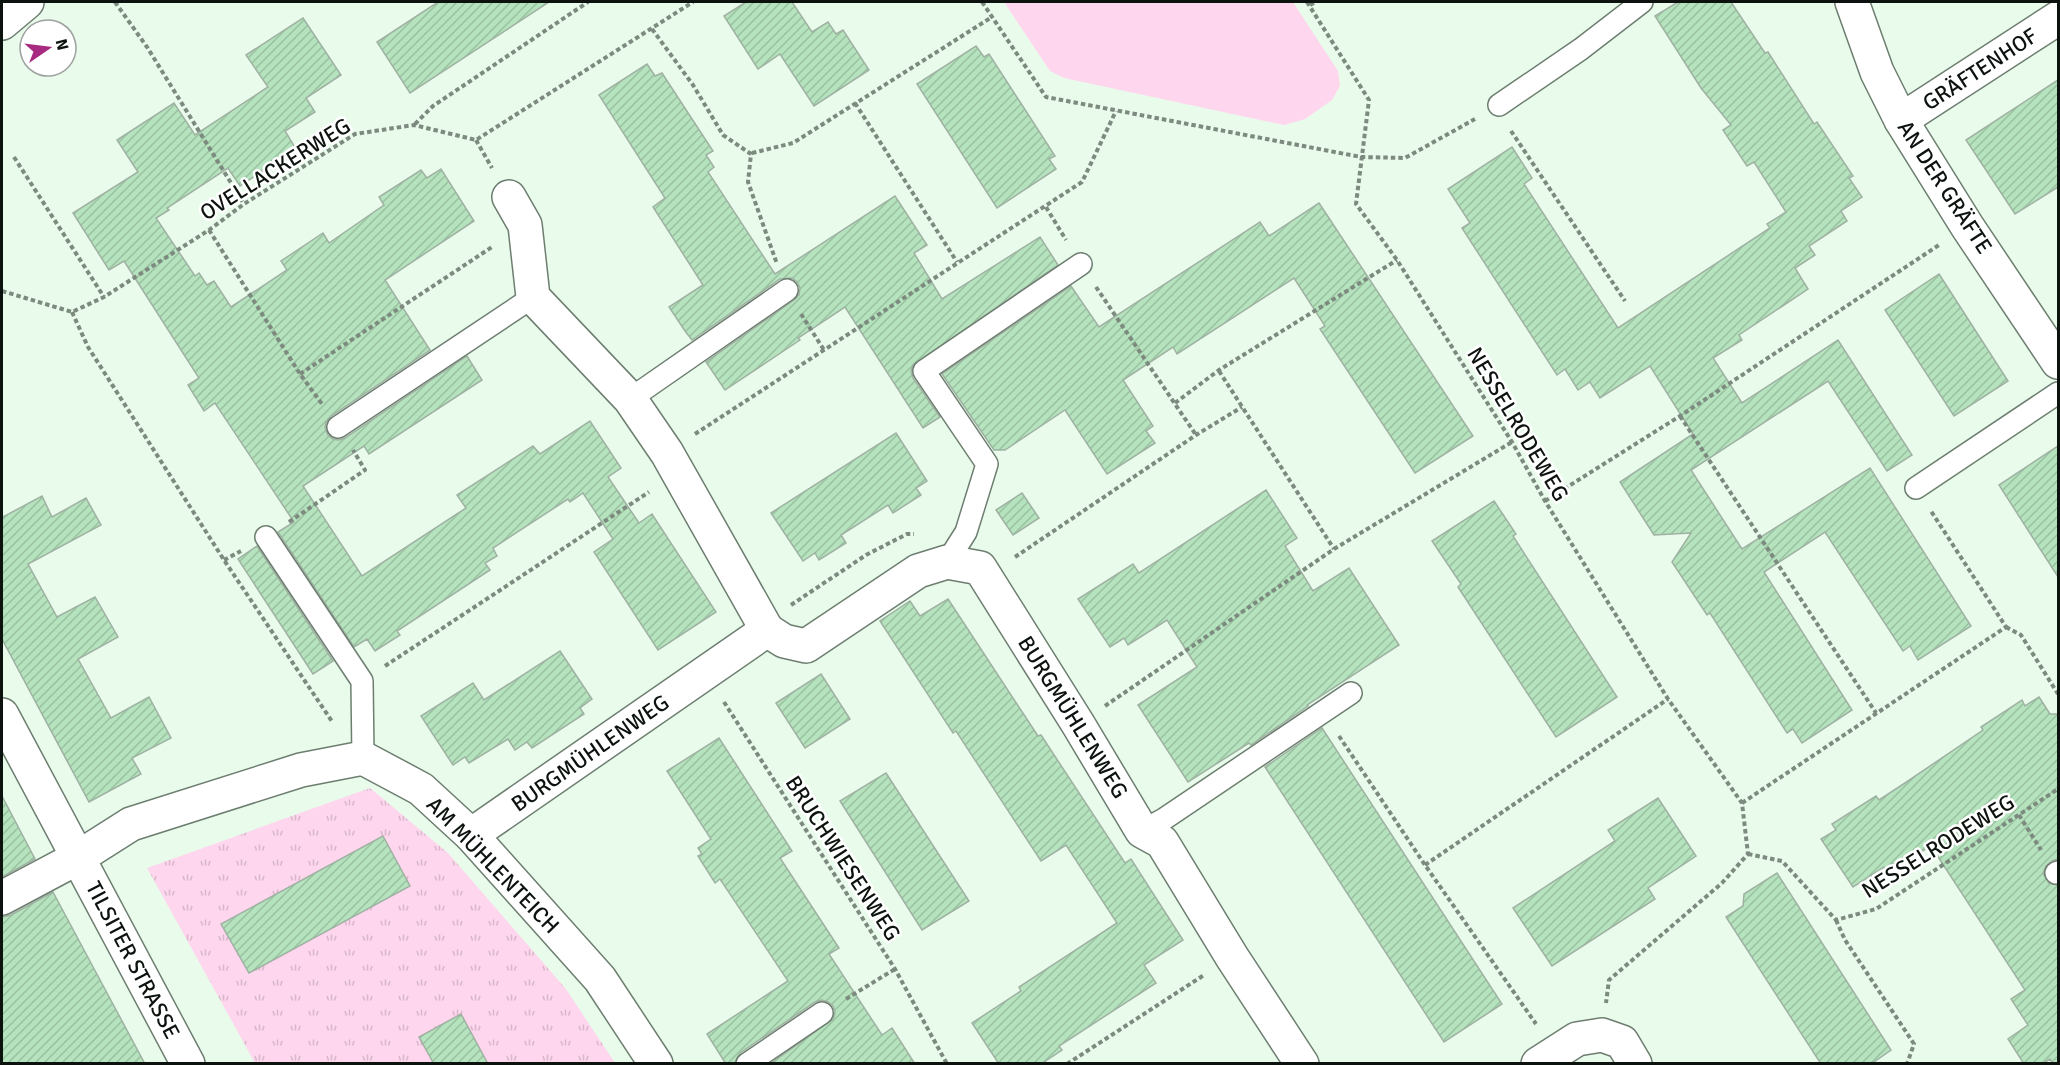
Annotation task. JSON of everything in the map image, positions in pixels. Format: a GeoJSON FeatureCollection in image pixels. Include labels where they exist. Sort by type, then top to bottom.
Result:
{"type":"FeatureCollection","features":[{"type":"Feature","properties":{"kind":"street"},"geometry":{"type":"LineString","coordinates":[[2,23],[27,2]]}},
{"type":"Feature","properties":{"kind":"street","name":"AN DER GRÄFTE"},"geometry":{"type":"LineString","coordinates":[[1852,2],[1877,72],[1901,120],[1967,226],[2058,362]]}},
{"type":"Feature","properties":{"kind":"street","name":"GRÄFTENHOF"},"geometry":{"type":"LineString","coordinates":[[1901,120],[2058,18]]}},
{"type":"Feature","properties":{"kind":"street"},"geometry":{"type":"LineString","coordinates":[[509,197],[525,225],[533,297],[630,399],[672,463],[767,630]]}},
{"type":"Feature","properties":{"kind":"street","name":"BURGMÜHLENWEG"},"geometry":{"type":"LineString","coordinates":[[471,835],[767,630],[784,641],[806,646],[918,572],[947,562],[980,568],[1142,831],[1162,842],[1232,957],[1302,1064]]}},
{"type":"Feature","properties":{"kind":"street","name":"TILSITER STRASSE"},"geometry":{"type":"LineString","coordinates":[[2,715],[188,1064]]}},
{"type":"Feature","properties":{"kind":"street"},"geometry":{"type":"LineString","coordinates":[[2,898],[79,857],[131,824],[301,770],[363,758]]}},
{"type":"Feature","properties":{"kind":"street","name":"AM MÜHLENTEICH"},"geometry":{"type":"LineString","coordinates":[[363,758],[421,789],[471,835],[600,979],[656,1064]]}},
{"type":"Feature","properties":{"kind":"street"},"geometry":{"type":"LineString","coordinates":[[1547,1058],[1577,1039],[1602,1035],[1622,1042],[1635,1064]]}},
{"type":"Feature","properties":{"kind":"lane"},"geometry":{"type":"LineString","coordinates":[[1498,106],[1581,49],[1642,2]]}},
{"type":"Feature","properties":{"kind":"lane"},"geometry":{"type":"LineString","coordinates":[[947,562],[966,532],[987,464],[924,370],[1081,264]]}},
{"type":"Feature","properties":{"kind":"lane"},"geometry":{"type":"LineString","coordinates":[[630,399],[787,290]]}},
{"type":"Feature","properties":{"kind":"lane"},"geometry":{"type":"LineString","coordinates":[[338,427],[533,297]]}},
{"type":"Feature","properties":{"kind":"lane"},"geometry":{"type":"LineString","coordinates":[[1916,488],[2058,393]]}},
{"type":"Feature","properties":{"kind":"lane"},"geometry":{"type":"LineString","coordinates":[[266,537],[362,681],[363,758]]}},
{"type":"Feature","properties":{"kind":"lane"},"geometry":{"type":"LineString","coordinates":[[1142,831],[1173,813],[1351,693]]}},
{"type":"Feature","properties":{"kind":"lane"},"geometry":{"type":"LineString","coordinates":[[747,1064],[822,1013]]}},
{"type":"Feature","properties":{"kind":"path"},"geometry":{"type":"LineString","coordinates":[[116,2],[147,47],[244,204]]}},
{"type":"Feature","properties":{"kind":"path"},"geometry":{"type":"LineString","coordinates":[[414,125],[433,106],[588,2]]}},
{"type":"Feature","properties":{"kind":"path","name":"OVELLACKERWEG"},"geometry":{"type":"LineString","coordinates":[[72,312],[104,297],[355,134],[414,125],[477,140],[693,2]]}},
{"type":"Feature","properties":{"kind":"path"},"geometry":{"type":"LineString","coordinates":[[982,2],[1046,98],[1361,157],[1405,158],[1498,106],[1624,301]]}},
{"type":"Feature","properties":{"kind":"path"},"geometry":{"type":"LineString","coordinates":[[1308,3],[1315,2]]}},
{"type":"Feature","properties":{"kind":"path","name":"NESSELRODEWEG"},"geometry":{"type":"LineString","coordinates":[[1308,3],[1369,100],[1356,204],[1397,260],[1512,442],[1545,501],[1668,699],[1742,803],[1748,854]]}},
{"type":"Feature","properties":{"kind":"path"},"geometry":{"type":"LineString","coordinates":[[652,28],[693,85],[723,135],[751,153],[793,143],[992,17]]}},
{"type":"Feature","properties":{"kind":"path"},"geometry":{"type":"LineString","coordinates":[[855,103],[957,262]]}},
{"type":"Feature","properties":{"kind":"path"},"geometry":{"type":"LineString","coordinates":[[362,681],[672,463],[824,350],[1082,182],[1117,110]]}},
{"type":"Feature","properties":{"kind":"path"},"geometry":{"type":"LineString","coordinates":[[751,153],[748,182],[787,290],[824,350]]}},
{"type":"Feature","properties":{"kind":"path"},"geometry":{"type":"LineString","coordinates":[[14,157],[104,297]]}},
{"type":"Feature","properties":{"kind":"path"},"geometry":{"type":"LineString","coordinates":[[1046,207],[1081,264],[1196,435]]}},
{"type":"Feature","properties":{"kind":"path"},"geometry":{"type":"LineString","coordinates":[[300,374],[525,225]]}},
{"type":"Feature","properties":{"kind":"path"},"geometry":{"type":"LineString","coordinates":[[1545,501],[1680,416],[1967,226]]}},
{"type":"Feature","properties":{"kind":"path"},"geometry":{"type":"LineString","coordinates":[[209,230],[300,374],[365,470],[266,537],[224,560]]}},
{"type":"Feature","properties":{"kind":"path"},"geometry":{"type":"LineString","coordinates":[[1175,403],[1219,370],[1397,260]]}},
{"type":"Feature","properties":{"kind":"path"},"geometry":{"type":"LineString","coordinates":[[2,291],[72,312],[88,347],[224,560],[328,717],[363,758]]}},
{"type":"Feature","properties":{"kind":"path"},"geometry":{"type":"LineString","coordinates":[[1219,370],[1334,549]]}},
{"type":"Feature","properties":{"kind":"path"},"geometry":{"type":"LineString","coordinates":[[1010,561],[1196,435],[1242,407]]}},
{"type":"Feature","properties":{"kind":"path"},"geometry":{"type":"LineString","coordinates":[[1680,416],[1876,713]]}},
{"type":"Feature","properties":{"kind":"path"},"geometry":{"type":"LineString","coordinates":[[1078,724],[1334,549],[1512,442]]}},
{"type":"Feature","properties":{"kind":"path"},"geometry":{"type":"LineString","coordinates":[[1916,488],[2007,627],[2020,635],[2058,694]]}},
{"type":"Feature","properties":{"kind":"path"},"geometry":{"type":"LineString","coordinates":[[1742,803],[2007,627]]}},
{"type":"Feature","properties":{"kind":"path","name":"BRUCHWIESENWEG"},"geometry":{"type":"LineString","coordinates":[[706,673],[895,969],[947,1064]]}},
{"type":"Feature","properties":{"kind":"path"},"geometry":{"type":"LineString","coordinates":[[1425,865],[1668,699]]}},
{"type":"Feature","properties":{"kind":"path"},"geometry":{"type":"LineString","coordinates":[[1324,712],[1425,865],[1547,1058]]}},
{"type":"Feature","properties":{"kind":"path","name":"NESSELRODEWEG"},"geometry":{"type":"LineString","coordinates":[[1836,920],[1876,909],[2058,789]]}},
{"type":"Feature","properties":{"kind":"path"},"geometry":{"type":"LineString","coordinates":[[2019,815],[2057,873]]}},
{"type":"Feature","properties":{"kind":"path"},"geometry":{"type":"LineString","coordinates":[[1602,1035],[1609,980],[1722,883],[1748,854],[1782,861],[1836,920],[1845,940],[1914,1044],[1907,1064]]}},
{"type":"Feature","properties":{"kind":"path"},"geometry":{"type":"LineString","coordinates":[[1068,1064],[1232,957]]}},
{"type":"Feature","properties":{"kind":"path"},"geometry":{"type":"LineString","coordinates":[[822,1013],[895,969]]}},
{"type":"Feature","properties":{"kind":"green space"},"geometry":{"type":"Polygon","coordinates":[[[1004,2],[1293,2],[1338,71],[1340,86],[1332,100],[1305,119],[1284,125],[1064,78],[1050,71],[1004,2]]]}},
{"type":"Feature","properties":{"kind":"green space"},"geometry":{"type":"Polygon","coordinates":[[[370,788],[448,853],[566,989],[615,1063],[255,1063],[147,868],[370,788]]]}},
{"type":"Feature","properties":{"kind":"building"},"geometry":{"type":"Polygon","coordinates":[[[438,2],[549,2],[410,93],[377,42],[438,2]]]}},
{"type":"Feature","properties":{"kind":"building"},"geometry":{"type":"Polygon","coordinates":[[[746,2],[792,2],[812,32],[828,22],[836,34],[843,30],[869,70],[814,106],[780,54],[758,69],[724,16],[746,2]]]}},
{"type":"Feature","properties":{"kind":"building"},"geometry":{"type":"Polygon","coordinates":[[[1678,2],[1731,2],[1765,53],[1768,52],[1814,124],[1817,122],[1853,176],[1849,178],[1862,197],[1841,211],[1847,221],[1809,246],[1815,255],[1795,268],[1808,289],[1739,335],[1742,340],[1713,358],[1742,403],[1838,340],[1912,455],[1887,471],[1828,381],[1691,470],[1742,549],[1870,468],[1971,626],[1918,660],[1910,646],[1903,651],[1825,532],[1764,572],[1852,710],[1802,743],[1793,729],[1787,733],[1710,613],[1707,615],[1672,562],[1691,533],[1654,535],[1620,482],[1693,434],[1650,366],[1600,398],[1590,382],[1578,390],[1565,369],[1557,375],[1462,228],[1470,223],[1448,189],[1512,147],[1532,178],[1524,184],[1618,328],[1770,228],[1767,224],[1786,212],[1754,162],[1747,166],[1723,130],[1731,125],[1701,88],[1655,16],[1678,2]]]}},
{"type":"Feature","properties":{"kind":"building"},"geometry":{"type":"Polygon","coordinates":[[[303,18],[341,75],[306,98],[315,112],[285,131],[296,149],[240,186],[228,168],[167,208],[169,210],[156,218],[195,276],[199,273],[207,285],[214,281],[231,307],[287,270],[281,261],[323,233],[329,243],[384,205],[379,197],[421,170],[427,178],[441,169],[474,221],[385,280],[430,350],[331,416],[325,428],[333,439],[345,438],[467,356],[482,380],[369,454],[364,446],[303,486],[362,576],[466,508],[457,495],[533,446],[540,454],[590,421],[621,468],[608,477],[639,523],[652,514],[716,612],[658,650],[594,552],[613,539],[583,493],[570,502],[568,499],[493,548],[497,556],[485,563],[490,570],[397,631],[400,635],[375,651],[367,639],[354,647],[278,532],[294,522],[215,403],[204,411],[188,385],[199,378],[124,261],[109,270],[73,213],[138,172],[117,140],[174,103],[195,135],[268,87],[246,55],[303,18]]]}},
{"type":"Feature","properties":{"kind":"building"},"geometry":{"type":"Polygon","coordinates":[[[976,46],[984,57],[989,54],[1055,156],[1049,159],[1056,169],[997,208],[917,84],[976,46]]]}},
{"type":"Feature","properties":{"kind":"building"},"geometry":{"type":"Polygon","coordinates":[[[647,64],[655,76],[662,73],[713,151],[706,155],[714,167],[708,172],[775,274],[895,196],[927,245],[914,253],[942,299],[1040,237],[1058,265],[913,365],[911,371],[913,378],[940,417],[923,428],[845,307],[725,390],[706,362],[794,300],[799,295],[800,288],[792,278],[780,279],[692,340],[685,331],[669,307],[703,285],[653,207],[665,198],[599,95],[647,64]]]}},
{"type":"Feature","properties":{"kind":"building"},"geometry":{"type":"Polygon","coordinates":[[[2058,80],[2058,187],[2015,214],[1966,140],[2058,80]]]}},
{"type":"Feature","properties":{"kind":"building"},"geometry":{"type":"Polygon","coordinates":[[[1319,203],[1473,436],[1415,473],[1320,329],[1325,326],[1294,278],[1177,354],[1173,347],[1123,380],[1153,426],[1146,431],[1155,443],[1107,474],[1065,410],[1005,450],[994,450],[942,374],[1071,286],[1099,327],[1260,222],[1269,236],[1319,203]]]}},
{"type":"Feature","properties":{"kind":"building"},"geometry":{"type":"Polygon","coordinates":[[[1939,274],[2008,381],[1954,416],[1885,310],[1939,274]]]}},
{"type":"Feature","properties":{"kind":"building"},"geometry":{"type":"Polygon","coordinates":[[[896,433],[927,481],[916,488],[921,495],[893,513],[888,505],[841,535],[846,543],[819,560],[815,553],[803,561],[771,513],[896,433]]]}},
{"type":"Feature","properties":{"kind":"building"},"geometry":{"type":"Polygon","coordinates":[[[2058,446],[2058,577],[1999,485],[2058,446]]]}},
{"type":"Feature","properties":{"kind":"building"},"geometry":{"type":"Polygon","coordinates":[[[1266,490],[1297,538],[1285,546],[1313,591],[1349,568],[1399,645],[1251,745],[1249,743],[1188,782],[1138,705],[1197,667],[1167,620],[1128,645],[1124,638],[1110,647],[1078,599],[1133,564],[1139,573],[1266,490]]]}},
{"type":"Feature","properties":{"kind":"building"},"geometry":{"type":"Polygon","coordinates":[[[1022,493],[1039,518],[1013,535],[996,510],[1022,493]]]}},
{"type":"Feature","properties":{"kind":"building"},"geometry":{"type":"Polygon","coordinates":[[[42,496],[52,517],[86,498],[101,525],[28,564],[57,617],[95,597],[118,637],[78,659],[111,718],[149,697],[171,738],[132,758],[141,774],[89,802],[2,639],[2,515],[3,517],[42,496]]]}},
{"type":"Feature","properties":{"kind":"building"},"geometry":{"type":"Polygon","coordinates":[[[1494,501],[1516,534],[1513,536],[1617,697],[1556,737],[1458,587],[1461,584],[1432,541],[1494,501]]]}},
{"type":"Feature","properties":{"kind":"building"},"geometry":{"type":"Polygon","coordinates":[[[257,546],[333,661],[313,674],[238,559],[257,546]]]}},
{"type":"Feature","properties":{"kind":"building"},"geometry":{"type":"Polygon","coordinates":[[[948,599],[1125,863],[1131,859],[1183,940],[1144,965],[1156,983],[1059,1046],[1062,1050],[1041,1064],[999,1064],[972,1023],[1021,991],[1019,987],[1117,923],[1066,845],[1041,861],[956,731],[953,733],[880,621],[910,601],[920,616],[948,599]]]}},
{"type":"Feature","properties":{"kind":"building"},"geometry":{"type":"Polygon","coordinates":[[[560,651],[592,699],[580,708],[584,714],[532,748],[527,742],[515,750],[508,739],[469,763],[465,757],[453,765],[421,716],[473,683],[484,700],[560,651]]]}},
{"type":"Feature","properties":{"kind":"building"},"geometry":{"type":"Polygon","coordinates":[[[821,674],[850,719],[805,748],[776,703],[821,674]]]}},
{"type":"Feature","properties":{"kind":"building"},"geometry":{"type":"Polygon","coordinates":[[[2039,697],[2050,714],[2058,714],[2058,859],[2046,866],[2043,873],[2049,883],[2058,885],[2058,1064],[2053,1064],[2050,1059],[2042,1064],[2024,1064],[2008,1039],[2028,1025],[2011,999],[2025,990],[1931,846],[1914,856],[1912,852],[1853,887],[1821,839],[1836,830],[1832,824],[1876,796],[1879,800],[1983,730],[1981,727],[2022,700],[2025,706],[2039,697]]]}},
{"type":"Feature","properties":{"kind":"building"},"geometry":{"type":"Polygon","coordinates":[[[1322,728],[1502,1004],[1444,1042],[1265,767],[1322,728]]]}},
{"type":"Feature","properties":{"kind":"building"},"geometry":{"type":"Polygon","coordinates":[[[719,738],[792,851],[780,858],[839,948],[829,954],[882,1035],[892,1028],[915,1064],[770,1064],[833,1019],[835,1013],[833,1006],[822,1000],[815,1002],[740,1053],[734,1064],[726,1064],[707,1034],[788,981],[720,879],[715,883],[698,856],[702,854],[698,848],[711,839],[667,771],[719,738]]]}},
{"type":"Feature","properties":{"kind":"building"},"geometry":{"type":"Polygon","coordinates":[[[886,773],[969,901],[922,930],[840,801],[886,773]]]}},
{"type":"Feature","properties":{"kind":"building"},"geometry":{"type":"Polygon","coordinates":[[[2,796],[35,859],[2,877],[2,796]]]}},
{"type":"Feature","properties":{"kind":"building"},"geometry":{"type":"Polygon","coordinates":[[[1658,798],[1696,856],[1648,888],[1655,899],[1552,966],[1513,908],[1615,841],[1608,830],[1658,798]]]}},
{"type":"Feature","properties":{"kind":"building"},"geometry":{"type":"Polygon","coordinates":[[[383,836],[410,886],[249,973],[221,924],[383,836]]]}},
{"type":"Feature","properties":{"kind":"building"},"geometry":{"type":"Polygon","coordinates":[[[1777,873],[1891,1050],[1871,1064],[1821,1064],[1726,917],[1743,906],[1744,894],[1777,873]]]}},
{"type":"Feature","properties":{"kind":"building"},"geometry":{"type":"Polygon","coordinates":[[[53,892],[145,1064],[2,1064],[2,917],[11,915],[53,892]]]}},
{"type":"Feature","properties":{"kind":"building"},"geometry":{"type":"Polygon","coordinates":[[[461,1014],[488,1064],[434,1064],[419,1037],[461,1014]]]}}]}
